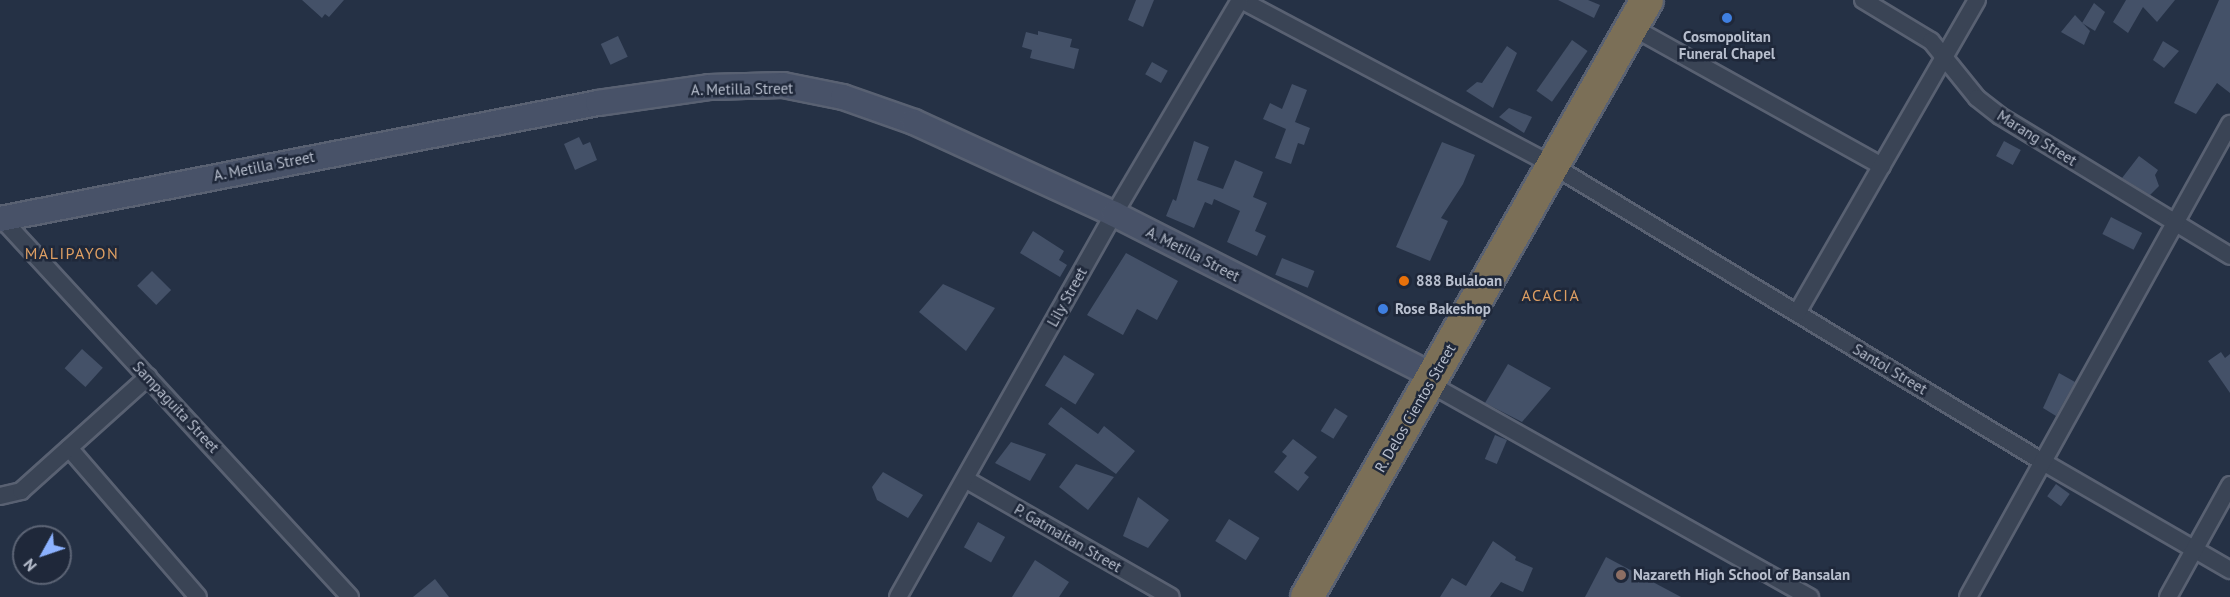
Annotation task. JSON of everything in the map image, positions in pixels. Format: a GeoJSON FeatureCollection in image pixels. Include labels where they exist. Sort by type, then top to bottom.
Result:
{"type":"FeatureCollection","features":[{"type":"Feature","properties":{"kind":"highway","name":"R. Delos Cientos Street"},"geometry":{"type":"LineString","coordinates":[[1307,597],[1647,0]]}},
{"type":"Feature","properties":{"kind":"main road","name":"A. Metilla Street"},"geometry":{"type":"LineString","coordinates":[[1,218],[598,103],[709,87],[783,85],[876,107],[1114,214],[1430,380]]}},
{"type":"Feature","properties":{"kind":"street","name":"Santol Street"},"geometry":{"type":"LineString","coordinates":[[1240,0],[1552,165],[2043,462],[2230,570]]}},
{"type":"Feature","properties":{"kind":"street","name":"Lily Street"},"geometry":{"type":"LineString","coordinates":[[898,597],[1114,214],[1240,0]]}},
{"type":"Feature","properties":{"kind":"street","name":"Marang Street"},"geometry":{"type":"LineString","coordinates":[[1863,0],[1913,29],[1946,55],[1977,98],[2000,116],[2230,256]]}},
{"type":"Feature","properties":{"kind":"street"},"geometry":{"type":"LineString","coordinates":[[1797,313],[1977,0]]}},
{"type":"Feature","properties":{"kind":"street"},"geometry":{"type":"LineString","coordinates":[[1632,27],[1882,166]]}},
{"type":"Feature","properties":{"kind":"street"},"geometry":{"type":"LineString","coordinates":[[1968,597],[2230,124]]}},
{"type":"Feature","properties":{"kind":"street","name":"Sampaguita Street"},"geometry":{"type":"LineString","coordinates":[[1,218],[350,597]]}},
{"type":"Feature","properties":{"kind":"street"},"geometry":{"type":"LineString","coordinates":[[0,496],[21,491],[148,377]]}},
{"type":"Feature","properties":{"kind":"street"},"geometry":{"type":"LineString","coordinates":[[1430,380],[1810,597]]}},
{"type":"Feature","properties":{"kind":"street"},"geometry":{"type":"LineString","coordinates":[[69,448],[198,597]]}},
{"type":"Feature","properties":{"kind":"street","name":"P. Gatmaitan Street"},"geometry":{"type":"LineString","coordinates":[[965,479],[1171,597]]}},
{"type":"Feature","properties":{"kind":"street"},"geometry":{"type":"LineString","coordinates":[[2168,597],[2230,485]]}},
{"type":"Feature","properties":{"kind":"building"},"geometry":{"type":"Polygon","coordinates":[[[302,0],[344,0],[329,17],[325,14],[322,18],[302,0]]]}},
{"type":"Feature","properties":{"kind":"building"},"geometry":{"type":"Polygon","coordinates":[[[1136,0],[1154,0],[1143,27],[1128,20],[1136,0]]]}},
{"type":"Feature","properties":{"kind":"building"},"geometry":{"type":"Polygon","coordinates":[[[1558,0],[1588,0],[1600,5],[1594,18],[1558,0]]]}},
{"type":"Feature","properties":{"kind":"building"},"geometry":{"type":"Polygon","coordinates":[[[2126,0],[2175,0],[2157,22],[2143,7],[2128,33],[2113,22],[2126,0]]]}},
{"type":"Feature","properties":{"kind":"building"},"geometry":{"type":"Polygon","coordinates":[[[2219,0],[2230,0],[2230,93],[2217,83],[2196,114],[2174,103],[2219,0]]]}},
{"type":"Feature","properties":{"kind":"building"},"geometry":{"type":"Polygon","coordinates":[[[2094,3],[2105,12],[2095,31],[2082,23],[2094,3]]]}},
{"type":"Feature","properties":{"kind":"building"},"geometry":{"type":"Polygon","coordinates":[[[2075,15],[2090,31],[2084,45],[2061,32],[2075,15]]]}},
{"type":"Feature","properties":{"kind":"building"},"geometry":{"type":"Polygon","coordinates":[[[1038,31],[1072,39],[1070,47],[1079,49],[1074,69],[1030,58],[1032,50],[1022,47],[1026,32],[1038,35],[1038,31]]]}},
{"type":"Feature","properties":{"kind":"building"},"geometry":{"type":"Polygon","coordinates":[[[618,36],[628,57],[611,65],[601,44],[618,36]]]}},
{"type":"Feature","properties":{"kind":"building"},"geometry":{"type":"Polygon","coordinates":[[[1572,40],[1588,51],[1552,102],[1536,91],[1572,40]]]}},
{"type":"Feature","properties":{"kind":"building"},"geometry":{"type":"Polygon","coordinates":[[[2163,41],[2179,51],[2164,68],[2153,60],[2163,41]]]}},
{"type":"Feature","properties":{"kind":"building"},"geometry":{"type":"Polygon","coordinates":[[[1507,46],[1517,53],[1493,108],[1466,91],[1477,82],[1482,83],[1507,46]]]}},
{"type":"Feature","properties":{"kind":"building"},"geometry":{"type":"Polygon","coordinates":[[[1152,62],[1168,71],[1161,83],[1145,74],[1152,62]]]}},
{"type":"Feature","properties":{"kind":"building"},"geometry":{"type":"Polygon","coordinates":[[[1292,84],[1307,90],[1295,122],[1310,128],[1304,145],[1298,143],[1291,164],[1275,158],[1286,129],[1263,119],[1270,103],[1282,109],[1292,84]]]}},
{"type":"Feature","properties":{"kind":"building"},"geometry":{"type":"Polygon","coordinates":[[[1509,108],[1532,117],[1524,133],[1499,117],[1509,108]]]}},
{"type":"Feature","properties":{"kind":"building"},"geometry":{"type":"Polygon","coordinates":[[[579,137],[583,145],[590,142],[597,160],[575,170],[564,144],[579,137]]]}},
{"type":"Feature","properties":{"kind":"building"},"geometry":{"type":"Polygon","coordinates":[[[1194,141],[1209,147],[1197,180],[1223,189],[1235,160],[1263,172],[1253,197],[1267,203],[1255,231],[1266,236],[1257,256],[1227,242],[1240,211],[1214,199],[1212,205],[1205,202],[1194,228],[1166,216],[1173,199],[1176,201],[1194,141]]]}},
{"type":"Feature","properties":{"kind":"building"},"geometry":{"type":"Polygon","coordinates":[[[2004,141],[2021,150],[2013,165],[1996,156],[2004,141]]]}},
{"type":"Feature","properties":{"kind":"building"},"geometry":{"type":"Polygon","coordinates":[[[1442,142],[1475,155],[1463,184],[1441,218],[1448,221],[1430,261],[1396,247],[1442,142]]]}},
{"type":"Feature","properties":{"kind":"building"},"geometry":{"type":"Polygon","coordinates":[[[2139,156],[2158,170],[2155,175],[2159,186],[2150,195],[2122,178],[2139,156]]]}},
{"type":"Feature","properties":{"kind":"building"},"geometry":{"type":"Polygon","coordinates":[[[2111,217],[2142,233],[2134,250],[2102,234],[2111,217]]]}},
{"type":"Feature","properties":{"kind":"building"},"geometry":{"type":"Polygon","coordinates":[[[1033,231],[1064,251],[1059,260],[1067,265],[1060,277],[1020,253],[1033,231]]]}},
{"type":"Feature","properties":{"kind":"building"},"geometry":{"type":"Polygon","coordinates":[[[1126,253],[1178,281],[1157,320],[1137,309],[1123,335],[1087,315],[1126,253]]]}},
{"type":"Feature","properties":{"kind":"building"},"geometry":{"type":"Polygon","coordinates":[[[1282,258],[1314,271],[1308,288],[1275,275],[1282,258]]]}},
{"type":"Feature","properties":{"kind":"building"},"geometry":{"type":"Polygon","coordinates":[[[152,271],[171,290],[156,305],[137,286],[152,271]]]}},
{"type":"Feature","properties":{"kind":"building"},"geometry":{"type":"Polygon","coordinates":[[[943,284],[995,308],[966,351],[919,312],[943,284]]]}},
{"type":"Feature","properties":{"kind":"building"},"geometry":{"type":"Polygon","coordinates":[[[82,349],[103,368],[85,387],[65,368],[82,349]]]}},
{"type":"Feature","properties":{"kind":"building"},"geometry":{"type":"Polygon","coordinates":[[[2221,352],[2225,358],[2230,354],[2230,393],[2208,361],[2221,352]]]}},
{"type":"Feature","properties":{"kind":"building"},"geometry":{"type":"Polygon","coordinates":[[[1064,355],[1095,374],[1075,405],[1045,386],[1064,355]]]}},
{"type":"Feature","properties":{"kind":"building"},"geometry":{"type":"Polygon","coordinates":[[[1508,364],[1551,388],[1522,422],[1485,403],[1508,364]]]}},
{"type":"Feature","properties":{"kind":"building"},"geometry":{"type":"Polygon","coordinates":[[[2059,373],[2075,382],[2056,416],[2043,408],[2059,373]]]}},
{"type":"Feature","properties":{"kind":"building"},"geometry":{"type":"Polygon","coordinates":[[[1061,407],[1098,434],[1104,426],[1135,451],[1116,474],[1048,424],[1061,407]]]}},
{"type":"Feature","properties":{"kind":"building"},"geometry":{"type":"Polygon","coordinates":[[[1335,408],[1348,416],[1333,439],[1321,431],[1335,408]]]}},
{"type":"Feature","properties":{"kind":"building"},"geometry":{"type":"Polygon","coordinates":[[[1495,435],[1507,440],[1497,464],[1485,459],[1495,435]]]}},
{"type":"Feature","properties":{"kind":"building"},"geometry":{"type":"Polygon","coordinates":[[[1293,439],[1317,457],[1304,473],[1309,477],[1298,491],[1274,472],[1287,456],[1282,452],[1293,439]]]}},
{"type":"Feature","properties":{"kind":"building"},"geometry":{"type":"Polygon","coordinates":[[[1011,442],[1046,454],[1030,481],[995,463],[1011,442]]]}},
{"type":"Feature","properties":{"kind":"building"},"geometry":{"type":"Polygon","coordinates":[[[1076,464],[1114,477],[1088,510],[1059,487],[1076,464]]]}},
{"type":"Feature","properties":{"kind":"building"},"geometry":{"type":"Polygon","coordinates":[[[883,472],[923,495],[908,518],[877,500],[872,487],[883,472]]]}},
{"type":"Feature","properties":{"kind":"building"},"geometry":{"type":"Polygon","coordinates":[[[2056,484],[2070,494],[2061,506],[2047,496],[2056,484]]]}},
{"type":"Feature","properties":{"kind":"building"},"geometry":{"type":"Polygon","coordinates":[[[1138,497],[1169,520],[1148,548],[1123,536],[1138,497]]]}},
{"type":"Feature","properties":{"kind":"building"},"geometry":{"type":"Polygon","coordinates":[[[1229,519],[1260,538],[1246,560],[1215,541],[1229,519]]]}},
{"type":"Feature","properties":{"kind":"building"},"geometry":{"type":"Polygon","coordinates":[[[978,522],[1005,537],[991,562],[964,547],[978,522]]]}},
{"type":"Feature","properties":{"kind":"building"},"geometry":{"type":"Polygon","coordinates":[[[1493,541],[1516,557],[1515,560],[1533,568],[1523,592],[1501,582],[1490,597],[1440,597],[1452,578],[1466,586],[1493,541]]]}},
{"type":"Feature","properties":{"kind":"building","name":"Nazareth High School of Bansalan"},"geometry":{"type":"Polygon","coordinates":[[[1606,557],[1681,597],[1585,597],[1606,557]]]}},
{"type":"Feature","properties":{"kind":"building"},"geometry":{"type":"Polygon","coordinates":[[[1035,560],[1069,582],[1059,597],[1012,597],[1035,560]]]}},
{"type":"Feature","properties":{"kind":"building"},"geometry":{"type":"Polygon","coordinates":[[[435,579],[449,597],[413,597],[435,579]]]}},
{"type":"Feature","properties":{"kind":"place","name":"Cosmopolitan Funeral Chapel"},"geometry":{"type":"Point","coordinates":[1727,18]}},
{"type":"Feature","properties":{"kind":"place","name":"888 Bulaloan"},"geometry":{"type":"Point","coordinates":[1404,281]}},
{"type":"Feature","properties":{"kind":"place","name":"Rose Bakeshop"},"geometry":{"type":"Point","coordinates":[1383,309]}},
{"type":"Feature","properties":{"kind":"place","name":"Nazareth High School of Bansalan"},"geometry":{"type":"Point","coordinates":[1621,575]}},
{"type":"Feature","properties":{"kind":"district","name":"MALIPAYON"},"geometry":{"type":"Point","coordinates":[72,253]}},
{"type":"Feature","properties":{"kind":"district","name":"ACACIA"},"geometry":{"type":"Point","coordinates":[1551,295]}}]}
